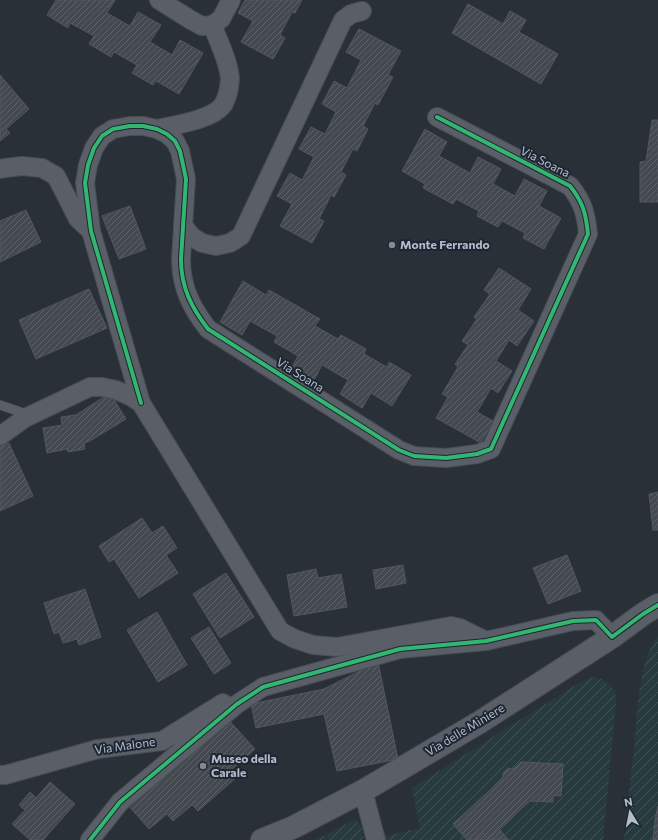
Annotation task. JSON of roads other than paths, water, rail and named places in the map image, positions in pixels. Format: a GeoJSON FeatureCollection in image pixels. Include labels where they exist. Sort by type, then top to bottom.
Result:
{"type":"FeatureCollection","features":[{"type":"Feature","properties":{"kind":"street"},"geometry":{"type":"LineString","coordinates":[[159,0],[202,26],[212,25],[221,19],[231,0]]}},
{"type":"Feature","properties":{"kind":"street"},"geometry":{"type":"LineString","coordinates":[[183,225],[191,236],[202,243],[216,246],[230,243],[241,236],[343,20],[351,14],[362,11]]}},
{"type":"Feature","properties":{"kind":"street","name":"Via Soana"},"geometry":{"type":"LineString","coordinates":[[157,129],[200,119],[213,114],[223,106],[228,93],[230,79],[226,62],[212,25]]}},
{"type":"Feature","properties":{"kind":"street","name":"Via Soana"},"geometry":{"type":"LineString","coordinates":[[437,117],[570,186],[578,196],[584,209],[587,221],[588,234],[491,449],[477,454],[446,458],[414,456],[399,450],[208,328],[196,312],[183,284],[181,259],[186,179],[180,151],[175,141],[167,134],[157,129],[143,126],[130,126],[113,129],[102,136],[94,148],[88,165],[86,183],[91,231],[141,403],[280,631],[295,639],[313,645],[338,647],[451,626],[460,628],[486,641]]}},
{"type":"Feature","properties":{"kind":"street","name":"Via Soana"},"geometry":{"type":"LineString","coordinates":[[0,169],[22,166],[42,168],[56,176],[78,219],[91,231]]}},
{"type":"Feature","properties":{"kind":"street","name":"Via Soana"},"geometry":{"type":"LineString","coordinates":[[0,436],[30,415],[90,387],[102,387],[116,390],[141,403]]}},
{"type":"Feature","properties":{"kind":"street","name":"Via delle Miniere"},"geometry":{"type":"LineString","coordinates":[[262,840],[294,826],[363,791],[480,722],[658,605]]}},
{"type":"Feature","properties":{"kind":"street"},"geometry":{"type":"LineString","coordinates":[[90,840],[120,802],[237,704],[263,687],[400,649],[486,641],[573,621],[596,620],[612,636]]}},
{"type":"Feature","properties":{"kind":"street","name":"Via Malone"},"geometry":{"type":"LineString","coordinates":[[0,775],[5,775],[98,749],[162,741],[232,698],[263,687]]}},
{"type":"Feature","properties":{"kind":"street"},"geometry":{"type":"LineString","coordinates":[[363,791],[376,840]]}},
{"type":"Feature","properties":{"kind":"lane"},"geometry":{"type":"LineString","coordinates":[[0,405],[30,415]]}},
{"type":"Feature","properties":{"kind":"place","name":"Monte Ferrando"},"geometry":{"type":"Point","coordinates":[392,245]}},
{"type":"Feature","properties":{"kind":"place","name":"Museo della Carale"},"geometry":{"type":"Point","coordinates":[203,766]}}]}
